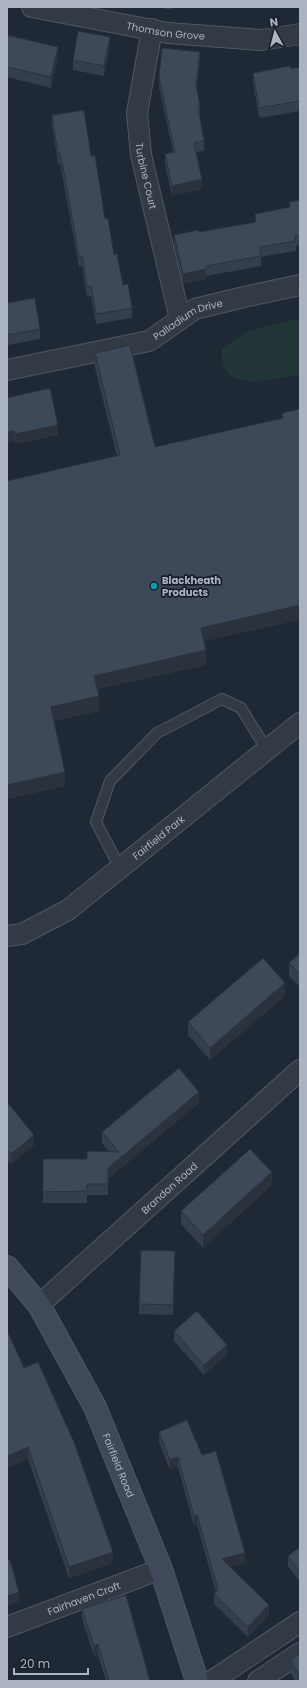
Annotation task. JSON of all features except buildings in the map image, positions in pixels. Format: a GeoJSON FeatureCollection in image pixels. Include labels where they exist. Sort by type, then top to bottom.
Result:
{"type":"FeatureCollection","features":[{"type":"Feature","properties":{"kind":"main road","name":"Fairfield Road"},"geometry":{"type":"LineString","coordinates":[[7,1267],[39,1305],[95,1407],[161,1569],[197,1681]]}},
{"type":"Feature","properties":{"kind":"street","name":"Thomson Grove"},"geometry":{"type":"LineString","coordinates":[[32,7],[168,33],[261,40],[300,34]]}},
{"type":"Feature","properties":{"kind":"street","name":"Turbine Court"},"geometry":{"type":"LineString","coordinates":[[152,30],[137,113],[142,155],[180,319]]}},
{"type":"Feature","properties":{"kind":"street","name":"Palladium Drive"},"geometry":{"type":"LineString","coordinates":[[7,370],[149,341],[195,309],[244,296],[300,285]]}},
{"type":"Feature","properties":{"kind":"street","name":"Fairfield Park"},"geometry":{"type":"LineString","coordinates":[[7,936],[22,934],[68,910],[300,723]]}},
{"type":"Feature","properties":{"kind":"street","name":"Brandon Road"},"geometry":{"type":"LineString","coordinates":[[39,1305],[297,1080]]}},
{"type":"Feature","properties":{"kind":"street","name":"Fairhaven Croft"},"geometry":{"type":"LineString","coordinates":[[7,1627],[161,1569]]}},
{"type":"Feature","properties":{"kind":"street"},"geometry":{"type":"LineString","coordinates":[[212,1681],[300,1622]]}},
{"type":"Feature","properties":{"kind":"street"},"geometry":{"type":"LineString","coordinates":[[258,1681],[300,1653]]}},
{"type":"Feature","properties":{"kind":"lane"},"geometry":{"type":"LineString","coordinates":[[120,868],[96,822],[110,781],[157,733],[222,699],[241,708],[267,750]]}},
{"type":"Feature","properties":{"kind":"shaded area"},"geometry":{"type":"Polygon","coordinates":[[[291,320],[300,321],[300,375],[271,380],[248,381],[238,379],[230,375],[224,368],[222,361],[222,349],[247,331],[291,320]]]}},
{"type":"Feature","properties":{"kind":"place","name":"Blackheath Products"},"geometry":{"type":"Point","coordinates":[154,586]}}]}
